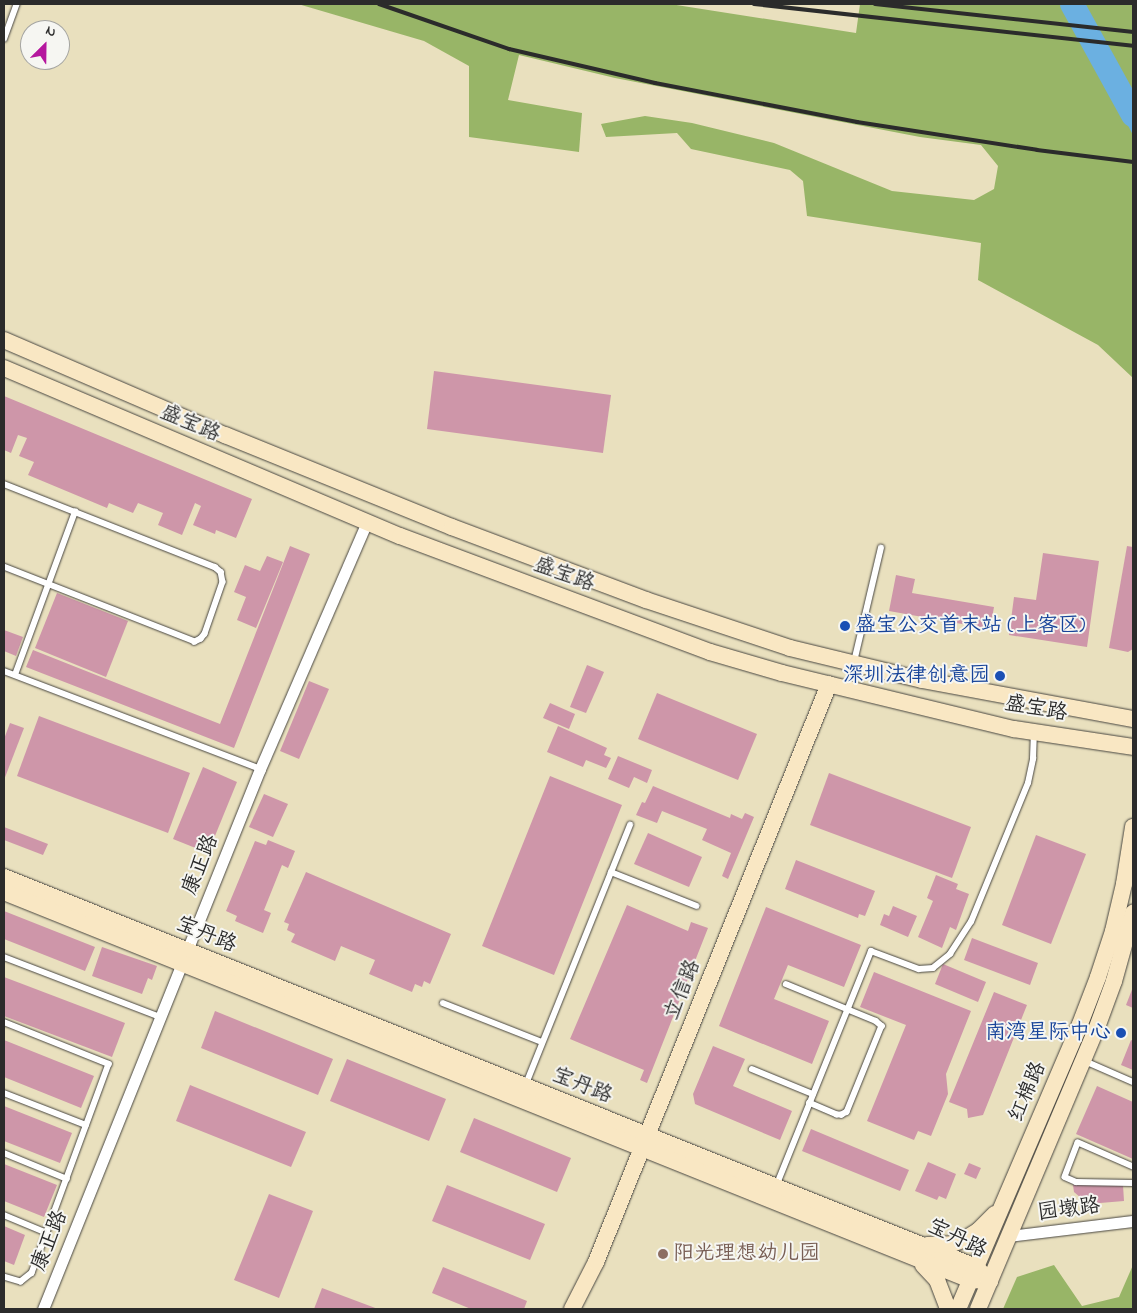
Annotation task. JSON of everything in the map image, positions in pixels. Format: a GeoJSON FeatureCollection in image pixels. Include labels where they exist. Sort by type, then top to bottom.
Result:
{"type":"FeatureCollection","features":[{"type":"Feature","properties":{"kind":"main road","name":"盛宝路"},"geometry":{"type":"LineString","coordinates":[[4,340],[225,435],[461,530],[646,600],[790,648],[853,664],[922,680],[1133,719]]}},
{"type":"Feature","properties":{"kind":"main road","name":"盛宝路"},"geometry":{"type":"LineString","coordinates":[[4,368],[467,563],[710,652],[829,684],[1034,732],[1133,747]]}},
{"type":"Feature","properties":{"kind":"main road","name":"立信路"},"geometry":{"type":"LineString","coordinates":[[572,1309],[596,1262],[829,684]]}},
{"type":"Feature","properties":{"kind":"main road","name":"红棉路"},"geometry":{"type":"LineString","coordinates":[[958,1309],[1098,977],[1124,884],[1133,827]]}},
{"type":"Feature","properties":{"kind":"main road","name":"宝丹路"},"geometry":{"type":"LineString","coordinates":[[4,877],[185,957],[990,1281]]}},
{"type":"Feature","properties":{"kind":"main road","name":"宝丹路"},"geometry":{"type":"LineString","coordinates":[[4,892],[185,957],[526,1086],[645,1142]]}},
{"type":"Feature","properties":{"kind":"main road","name":"红棉路"},"geometry":{"type":"LineString","coordinates":[[978,1309],[1083,1060],[1114,981],[1133,913]]}},
{"type":"Feature","properties":{"kind":"main road"},"geometry":{"type":"LineString","coordinates":[[948,1309],[937,1280],[918,1252],[965,1238],[990,1220],[1002,1205]]}},
{"type":"Feature","properties":{"kind":"street","name":"康正路"},"geometry":{"type":"LineString","coordinates":[[43,1309],[260,768],[367,522]]}},
{"type":"Feature","properties":{"kind":"street","name":"园墩路"},"geometry":{"type":"LineString","coordinates":[[1009,1236],[1133,1221]]}},
{"type":"Feature","properties":{"kind":"lane"},"geometry":{"type":"LineString","coordinates":[[4,39],[18,4]]}},
{"type":"Feature","properties":{"kind":"lane"},"geometry":{"type":"LineString","coordinates":[[4,484],[215,567],[221,572],[222,577],[220,596],[205,634],[195,642],[4,567]]}},
{"type":"Feature","properties":{"kind":"lane"},"geometry":{"type":"LineString","coordinates":[[15,675],[75,512]]}},
{"type":"Feature","properties":{"kind":"lane"},"geometry":{"type":"LineString","coordinates":[[853,664],[880,548]]}},
{"type":"Feature","properties":{"kind":"lane"},"geometry":{"type":"LineString","coordinates":[[4,671],[260,768]]}},
{"type":"Feature","properties":{"kind":"lane"},"geometry":{"type":"LineString","coordinates":[[774,1194],[871,951],[919,969],[934,968],[950,954],[971,922],[1028,783],[1033,759],[1034,732]]}},
{"type":"Feature","properties":{"kind":"lane"},"geometry":{"type":"LineString","coordinates":[[526,1086],[630,825]]}},
{"type":"Feature","properties":{"kind":"lane"},"geometry":{"type":"LineString","coordinates":[[611,872],[697,906]]}},
{"type":"Feature","properties":{"kind":"lane"},"geometry":{"type":"LineString","coordinates":[[4,957],[161,1018]]}},
{"type":"Feature","properties":{"kind":"lane"},"geometry":{"type":"LineString","coordinates":[[786,984],[876,1021],[882,1026],[876,1047],[847,1112],[842,1115],[836,1115],[809,1103]]}},
{"type":"Feature","properties":{"kind":"lane"},"geometry":{"type":"LineString","coordinates":[[443,1003],[542,1042]]}},
{"type":"Feature","properties":{"kind":"lane"},"geometry":{"type":"LineString","coordinates":[[4,1022],[109,1064],[32,1272],[21,1282],[4,1277]]}},
{"type":"Feature","properties":{"kind":"lane"},"geometry":{"type":"LineString","coordinates":[[1083,1060],[1133,1082]]}},
{"type":"Feature","properties":{"kind":"lane"},"geometry":{"type":"LineString","coordinates":[[752,1069],[813,1094]]}},
{"type":"Feature","properties":{"kind":"lane"},"geometry":{"type":"LineString","coordinates":[[4,1093],[86,1125]]}},
{"type":"Feature","properties":{"kind":"lane"},"geometry":{"type":"LineString","coordinates":[[1133,1167],[1078,1143],[1065,1177],[1076,1182],[1133,1182]]}},
{"type":"Feature","properties":{"kind":"lane"},"geometry":{"type":"LineString","coordinates":[[4,1153],[67,1179]]}},
{"type":"Feature","properties":{"kind":"lane"},"geometry":{"type":"LineString","coordinates":[[4,1215],[47,1233]]}},
{"type":"Feature","properties":{"kind":"green space"},"geometry":{"type":"Polygon","coordinates":[[[298,4],[670,4],[856,33],[860,4],[1133,4],[1133,378],[1098,345],[978,280],[981,243],[807,216],[803,181],[790,170],[691,149],[677,133],[606,137],[601,124],[645,116],[692,123],[774,143],[892,191],[974,200],[994,189],[998,166],[981,145],[920,137],[615,78],[519,55],[508,100],[582,113],[579,152],[469,137],[469,66],[424,41],[298,4]]]}},
{"type":"Feature","properties":{"kind":"green space"},"geometry":{"type":"Polygon","coordinates":[[[1054,1265],[1082,1306],[1119,1297],[1133,1265],[1133,1309],[1003,1309],[1017,1277],[1054,1265]]]}},
{"type":"Feature","properties":{"kind":"water"},"geometry":{"type":"Polygon","coordinates":[[[1101,55],[1119,77],[1133,104],[1133,135],[1104,80],[1101,55]]]}},
{"type":"Feature","properties":{"kind":"building"},"geometry":{"type":"Polygon","coordinates":[[[434,371],[611,395],[603,453],[427,429],[434,371]]]}},
{"type":"Feature","properties":{"kind":"building"},"geometry":{"type":"Polygon","coordinates":[[[4,396],[252,499],[236,538],[216,530],[215,534],[193,525],[201,506],[195,503],[182,535],[158,525],[163,513],[138,503],[133,513],[109,503],[107,508],[28,475],[34,462],[19,456],[27,438],[18,435],[11,453],[4,450],[4,396]]]}},
{"type":"Feature","properties":{"kind":"building"},"geometry":{"type":"Polygon","coordinates":[[[290,546],[310,554],[234,748],[26,667],[33,650],[220,724],[290,546]]]}},
{"type":"Feature","properties":{"kind":"building"},"geometry":{"type":"Polygon","coordinates":[[[1127,546],[1133,547],[1133,649],[1128,652],[1109,648],[1127,546]]]}},
{"type":"Feature","properties":{"kind":"building"},"geometry":{"type":"Polygon","coordinates":[[[1043,553],[1099,561],[1087,647],[1009,635],[1014,597],[1036,600],[1043,553]]]}},
{"type":"Feature","properties":{"kind":"building"},"geometry":{"type":"Polygon","coordinates":[[[267,556],[283,562],[256,628],[237,620],[246,597],[234,592],[245,565],[260,571],[267,556]]]}},
{"type":"Feature","properties":{"kind":"building"},"geometry":{"type":"Polygon","coordinates":[[[896,575],[915,579],[912,593],[994,607],[990,629],[889,611],[896,575]]]}},
{"type":"Feature","properties":{"kind":"building"},"geometry":{"type":"Polygon","coordinates":[[[57,593],[128,621],[106,677],[35,648],[57,593]]]}},
{"type":"Feature","properties":{"kind":"building"},"geometry":{"type":"Polygon","coordinates":[[[4,630],[23,637],[16,656],[4,651],[4,630]]]}},
{"type":"Feature","properties":{"kind":"building"},"geometry":{"type":"Polygon","coordinates":[[[587,665],[604,672],[586,713],[570,707],[587,665]]]}},
{"type":"Feature","properties":{"kind":"building"},"geometry":{"type":"Polygon","coordinates":[[[309,681],[329,689],[299,759],[280,751],[309,681]]]}},
{"type":"Feature","properties":{"kind":"building"},"geometry":{"type":"Polygon","coordinates":[[[657,693],[757,734],[738,780],[638,739],[657,693]]]}},
{"type":"Feature","properties":{"kind":"building"},"geometry":{"type":"Polygon","coordinates":[[[550,703],[575,714],[569,729],[543,718],[550,703]]]}},
{"type":"Feature","properties":{"kind":"building"},"geometry":{"type":"Polygon","coordinates":[[[39,716],[190,773],[168,833],[17,776],[39,716]]]}},
{"type":"Feature","properties":{"kind":"building"},"geometry":{"type":"Polygon","coordinates":[[[10,723],[24,728],[4,780],[4,739],[10,723]]]}},
{"type":"Feature","properties":{"kind":"building"},"geometry":{"type":"Polygon","coordinates":[[[558,726],[607,748],[604,755],[611,758],[606,768],[586,760],[583,767],[547,752],[558,726]]]}},
{"type":"Feature","properties":{"kind":"building"},"geometry":{"type":"Polygon","coordinates":[[[618,756],[652,770],[647,783],[634,777],[629,788],[608,779],[618,756]]]}},
{"type":"Feature","properties":{"kind":"building"},"geometry":{"type":"Polygon","coordinates":[[[203,767],[237,782],[208,853],[173,839],[203,767]]]}},
{"type":"Feature","properties":{"kind":"building"},"geometry":{"type":"Polygon","coordinates":[[[829,773],[971,827],[952,878],[810,825],[829,773]]]}},
{"type":"Feature","properties":{"kind":"building"},"geometry":{"type":"Polygon","coordinates":[[[550,776],[622,805],[554,975],[482,946],[550,776]]]}},
{"type":"Feature","properties":{"kind":"building"},"geometry":{"type":"Polygon","coordinates":[[[653,786],[730,818],[731,814],[742,819],[745,813],[754,817],[728,879],[722,876],[731,853],[702,840],[707,829],[662,811],[657,823],[636,815],[642,802],[645,803],[653,786]]]}},
{"type":"Feature","properties":{"kind":"building"},"geometry":{"type":"Polygon","coordinates":[[[264,794],[288,804],[273,837],[249,827],[264,794]]]}},
{"type":"Feature","properties":{"kind":"building"},"geometry":{"type":"Polygon","coordinates":[[[4,827],[48,844],[43,855],[4,840],[4,827]]]}},
{"type":"Feature","properties":{"kind":"building"},"geometry":{"type":"Polygon","coordinates":[[[648,833],[702,857],[689,887],[634,864],[648,833]]]}},
{"type":"Feature","properties":{"kind":"building"},"geometry":{"type":"Polygon","coordinates":[[[1036,835],[1086,854],[1051,944],[1002,925],[1036,835]]]}},
{"type":"Feature","properties":{"kind":"building"},"geometry":{"type":"Polygon","coordinates":[[[268,840],[295,851],[288,868],[282,865],[264,910],[271,913],[263,933],[235,921],[237,916],[226,911],[255,841],[266,845],[268,840]]]}},
{"type":"Feature","properties":{"kind":"building"},"geometry":{"type":"Polygon","coordinates":[[[796,860],[875,891],[865,916],[859,914],[858,918],[785,889],[796,860]]]}},
{"type":"Feature","properties":{"kind":"building"},"geometry":{"type":"Polygon","coordinates":[[[306,872],[451,934],[430,984],[424,981],[422,987],[415,984],[412,992],[369,974],[375,960],[341,946],[335,961],[291,942],[295,934],[287,930],[289,924],[284,922],[306,872]]]}},
{"type":"Feature","properties":{"kind":"building"},"geometry":{"type":"Polygon","coordinates":[[[936,875],[958,884],[956,889],[969,894],[956,930],[950,927],[942,948],[918,937],[933,901],[927,898],[936,875]]]}},
{"type":"Feature","properties":{"kind":"building"},"geometry":{"type":"Polygon","coordinates":[[[627,905],[688,931],[691,922],[708,928],[647,1083],[640,1080],[644,1070],[570,1039],[627,905]]]}},
{"type":"Feature","properties":{"kind":"building"},"geometry":{"type":"Polygon","coordinates":[[[893,906],[917,916],[908,937],[880,925],[884,914],[889,916],[893,906]]]}},
{"type":"Feature","properties":{"kind":"building"},"geometry":{"type":"Polygon","coordinates":[[[766,907],[861,945],[844,987],[788,965],[774,999],[829,1021],[812,1064],[719,1026],[766,907]]]}},
{"type":"Feature","properties":{"kind":"building"},"geometry":{"type":"Polygon","coordinates":[[[4,911],[95,947],[85,971],[4,939],[4,911]]]}},
{"type":"Feature","properties":{"kind":"building"},"geometry":{"type":"Polygon","coordinates":[[[972,938],[1038,963],[1030,985],[964,960],[972,938]]]}},
{"type":"Feature","properties":{"kind":"building"},"geometry":{"type":"Polygon","coordinates":[[[102,947],[157,966],[152,980],[148,978],[142,994],[92,976],[102,947]]]}},
{"type":"Feature","properties":{"kind":"building"},"geometry":{"type":"Polygon","coordinates":[[[943,964],[986,982],[978,1002],[935,984],[943,964]]]}},
{"type":"Feature","properties":{"kind":"building"},"geometry":{"type":"Polygon","coordinates":[[[874,972],[971,1011],[946,1074],[948,1094],[931,1136],[918,1131],[914,1140],[867,1121],[906,1025],[860,1007],[874,972]]]}},
{"type":"Feature","properties":{"kind":"building"},"geometry":{"type":"Polygon","coordinates":[[[4,977],[125,1023],[112,1057],[4,1016],[4,977]]]}},
{"type":"Feature","properties":{"kind":"building"},"geometry":{"type":"Polygon","coordinates":[[[1133,987],[1133,1008],[1126,1005],[1133,987]]]}},
{"type":"Feature","properties":{"kind":"building"},"geometry":{"type":"Polygon","coordinates":[[[994,992],[1027,1005],[983,1115],[968,1118],[967,1109],[949,1102],[994,992]]]}},
{"type":"Feature","properties":{"kind":"building"},"geometry":{"type":"Polygon","coordinates":[[[215,1011],[333,1059],[318,1095],[201,1048],[215,1011]]]}},
{"type":"Feature","properties":{"kind":"building"},"geometry":{"type":"Polygon","coordinates":[[[4,1040],[94,1076],[81,1108],[4,1077],[4,1040]]]}},
{"type":"Feature","properties":{"kind":"building"},"geometry":{"type":"Polygon","coordinates":[[[1131,1040],[1133,1041],[1133,1070],[1121,1065],[1131,1040]]]}},
{"type":"Feature","properties":{"kind":"building"},"geometry":{"type":"Polygon","coordinates":[[[713,1046],[745,1059],[733,1086],[792,1111],[780,1140],[695,1104],[693,1094],[713,1046]]]}},
{"type":"Feature","properties":{"kind":"building"},"geometry":{"type":"Polygon","coordinates":[[[347,1059],[446,1099],[429,1141],[330,1101],[347,1059]]]}},
{"type":"Feature","properties":{"kind":"building"},"geometry":{"type":"Polygon","coordinates":[[[190,1085],[306,1132],[291,1167],[176,1121],[190,1085]]]}},
{"type":"Feature","properties":{"kind":"building"},"geometry":{"type":"Polygon","coordinates":[[[1097,1086],[1133,1102],[1133,1159],[1076,1134],[1097,1086]]]}},
{"type":"Feature","properties":{"kind":"building"},"geometry":{"type":"Polygon","coordinates":[[[4,1106],[72,1133],[60,1163],[4,1141],[4,1106]]]}},
{"type":"Feature","properties":{"kind":"building"},"geometry":{"type":"Polygon","coordinates":[[[474,1118],[571,1158],[557,1192],[460,1152],[474,1118]]]}},
{"type":"Feature","properties":{"kind":"building"},"geometry":{"type":"Polygon","coordinates":[[[811,1129],[909,1170],[900,1191],[802,1151],[811,1129]]]}},
{"type":"Feature","properties":{"kind":"building"},"geometry":{"type":"Polygon","coordinates":[[[928,1162],[956,1174],[946,1199],[939,1196],[937,1200],[915,1191],[928,1162]]]}},
{"type":"Feature","properties":{"kind":"building"},"geometry":{"type":"Polygon","coordinates":[[[969,1163],[981,1168],[976,1179],[964,1174],[969,1163]]]}},
{"type":"Feature","properties":{"kind":"building"},"geometry":{"type":"Polygon","coordinates":[[[4,1164],[57,1185],[44,1217],[4,1201],[4,1164]]]}},
{"type":"Feature","properties":{"kind":"building"},"geometry":{"type":"Polygon","coordinates":[[[447,1185],[545,1224],[530,1260],[432,1221],[447,1185]]]}},
{"type":"Feature","properties":{"kind":"building"},"geometry":{"type":"Polygon","coordinates":[[[1073,1185],[1123,1185],[1124,1201],[1088,1204],[1074,1192],[1073,1185]]]}},
{"type":"Feature","properties":{"kind":"building"},"geometry":{"type":"Polygon","coordinates":[[[269,1194],[313,1211],[279,1298],[234,1280],[269,1194]]]}},
{"type":"Feature","properties":{"kind":"building"},"geometry":{"type":"Polygon","coordinates":[[[4,1226],[25,1235],[14,1265],[4,1261],[4,1226]]]}},
{"type":"Feature","properties":{"kind":"building"},"geometry":{"type":"Polygon","coordinates":[[[443,1267],[527,1301],[524,1309],[471,1309],[432,1293],[443,1267]]]}},
{"type":"Feature","properties":{"kind":"building"},"geometry":{"type":"Polygon","coordinates":[[[322,1288],[378,1309],[314,1309],[322,1288]]]}},
{"type":"Feature","properties":{"kind":"waterway"},"geometry":{"type":"LineString","coordinates":[[1072,4],[1133,115]]}},
{"type":"Feature","properties":{"kind":"railway"},"geometry":{"type":"LineString","coordinates":[[379,4],[509,49],[655,83],[857,122],[1037,150],[1133,162]]}},
{"type":"Feature","properties":{"kind":"railway"},"geometry":{"type":"LineString","coordinates":[[754,4],[1133,46]]}},
{"type":"Feature","properties":{"kind":"railway"},"geometry":{"type":"LineString","coordinates":[[875,4],[1133,32]]}},
{"type":"Feature","properties":{"kind":"place","name":"盛宝公交首末站 (上客区)"},"geometry":{"type":"Point","coordinates":[845,626]}},
{"type":"Feature","properties":{"kind":"place","name":"深圳法律创意园"},"geometry":{"type":"Point","coordinates":[1000,676]}},
{"type":"Feature","properties":{"kind":"place","name":"南湾星际中心"},"geometry":{"type":"Point","coordinates":[1121,1033]}},
{"type":"Feature","properties":{"kind":"place","name":"阳光理想幼儿园"},"geometry":{"type":"Point","coordinates":[663,1254]}}]}
